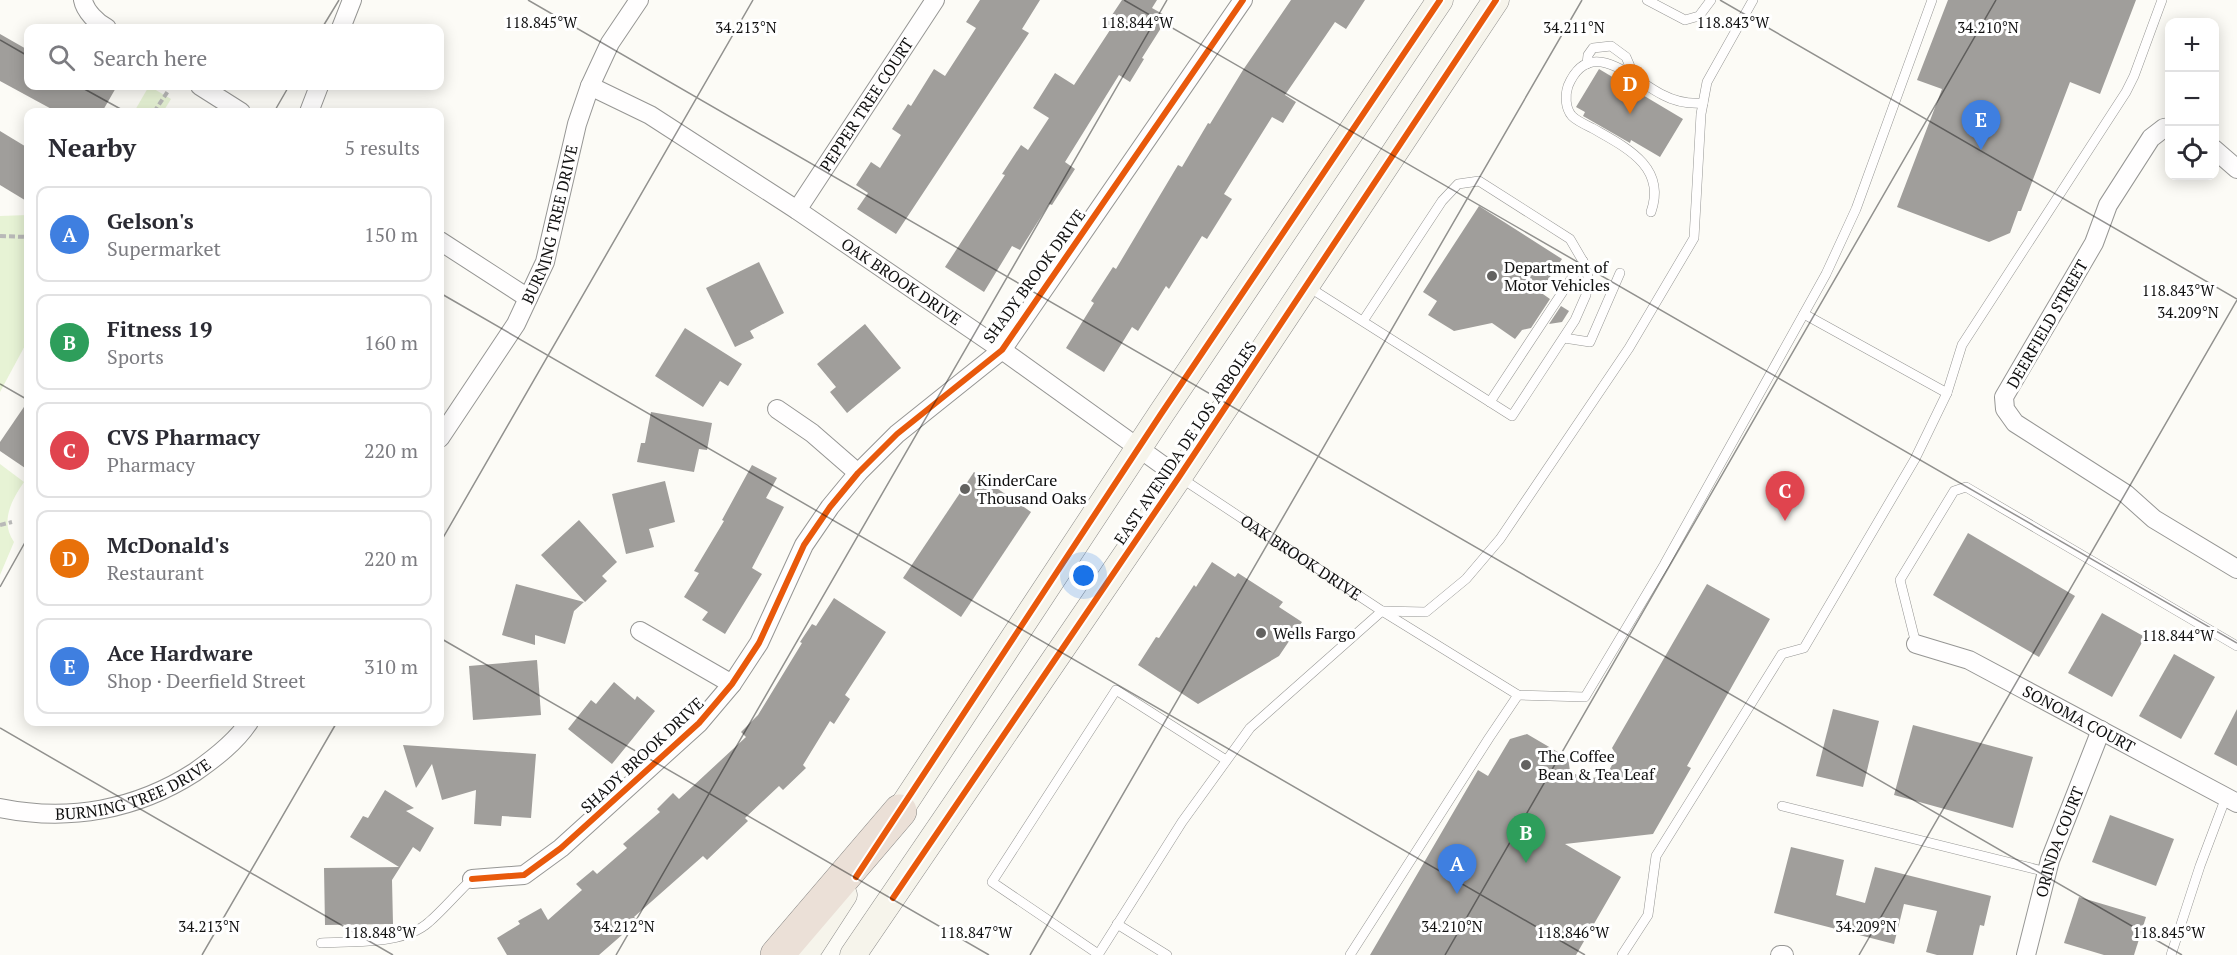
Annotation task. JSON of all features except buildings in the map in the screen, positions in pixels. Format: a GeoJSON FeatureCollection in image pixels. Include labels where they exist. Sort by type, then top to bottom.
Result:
{"type":"FeatureCollection","features":[{"type":"Feature","properties":{"kind":"highway"},"geometry":{"type":"LineString","coordinates":[[777,955],[900,811]]}},
{"type":"Feature","properties":{"kind":"main road","name":"EAST AVENIDA DE LOS ARBOLES"},"geometry":{"type":"LineString","coordinates":[[805,955],[1140,447],[1440,0]]}},
{"type":"Feature","properties":{"kind":"main road","name":"EAST AVENIDA DE LOS ARBOLES"},"geometry":{"type":"LineString","coordinates":[[853,955],[1179,477],[1497,0]]}},
{"type":"Feature","properties":{"kind":"street"},"geometry":{"type":"LineString","coordinates":[[82,0],[84,6],[103,24]]}},
{"type":"Feature","properties":{"kind":"street"},"geometry":{"type":"LineString","coordinates":[[343,24],[352,0]]}},
{"type":"Feature","properties":{"kind":"street","name":"BURNING TREE DRIVE"},"geometry":{"type":"LineString","coordinates":[[444,432],[516,324],[545,262],[577,124],[590,86],[610,43],[639,0]]}},
{"type":"Feature","properties":{"kind":"street","name":"PEPPER TREE COURT"},"geometry":{"type":"LineString","coordinates":[[797,210],[935,0]]}},
{"type":"Feature","properties":{"kind":"street","name":"SHADY BROOK DRIVE"},"geometry":{"type":"LineString","coordinates":[[472,879],[524,875],[561,848],[699,723],[732,684],[759,643],[804,545],[830,507],[858,473],[897,434],[1002,350],[1244,0]]}},
{"type":"Feature","properties":{"kind":"street","name":"OAK BROOK DRIVE"},"geometry":{"type":"LineString","coordinates":[[590,86],[650,115],[797,210],[1002,350],[1179,477]]}},
{"type":"Feature","properties":{"kind":"street"},"geometry":{"type":"LineString","coordinates":[[206,90],[235,108]]}},
{"type":"Feature","properties":{"kind":"street"},"geometry":{"type":"LineString","coordinates":[[311,108],[317,90]]}},
{"type":"Feature","properties":{"kind":"street","name":"DEERFIELD STREET"},"geometry":{"type":"LineString","coordinates":[[2165,128],[2151,138],[2108,205],[2094,243],[2004,397],[2005,409],[2015,423],[2126,494],[2154,519],[2237,569]]}},
{"type":"Feature","properties":{"kind":"street"},"geometry":{"type":"LineString","coordinates":[[2219,153],[2237,169]]}},
{"type":"Feature","properties":{"kind":"street"},"geometry":{"type":"LineString","coordinates":[[444,244],[528,298]]}},
{"type":"Feature","properties":{"kind":"street"},"geometry":{"type":"LineString","coordinates":[[777,409],[812,433],[858,473]]}},
{"type":"Feature","properties":{"kind":"street"},"geometry":{"type":"LineString","coordinates":[[640,631],[732,684]]}},
{"type":"Feature","properties":{"kind":"street","name":"SONOMA COURT"},"geometry":{"type":"LineString","coordinates":[[1916,644],[1969,660],[2231,800]]}},
{"type":"Feature","properties":{"kind":"street","name":"BURNING TREE DRIVE"},"geometry":{"type":"LineString","coordinates":[[0,808],[21,813],[57,815],[87,813],[132,803],[172,786],[211,761],[246,726]]}},
{"type":"Feature","properties":{"kind":"street","name":"ORINDA COURT"},"geometry":{"type":"LineString","coordinates":[[2026,955],[2047,872],[2101,730]]}},
{"type":"Feature","properties":{"kind":"lane"},"geometry":{"type":"LineString","coordinates":[[1647,0],[1685,20],[1699,16],[1711,0]]}},
{"type":"Feature","properties":{"kind":"lane"},"geometry":{"type":"LineString","coordinates":[[1226,760],[1116,690],[992,882],[1098,955],[1182,822],[1250,728],[1382,611],[1426,612],[1466,579],[1500,539],[1629,348],[1694,238],[1694,203],[1707,82],[1753,0]]}},
{"type":"Feature","properties":{"kind":"lane"},"geometry":{"type":"LineString","coordinates":[[1350,955],[1518,695],[1585,697],[1664,565],[1804,314],[1853,218],[1932,0]]}},
{"type":"Feature","properties":{"kind":"lane"},"geometry":{"type":"LineString","coordinates":[[1622,955],[1648,915],[1656,856],[1782,654],[1804,648],[1915,459],[1947,393],[1962,345],[2126,92],[2162,0]]}},
{"type":"Feature","properties":{"kind":"lane"},"geometry":{"type":"LineString","coordinates":[[1587,64],[1588,55],[1593,48],[1611,46],[1626,57],[1635,78]]}},
{"type":"Feature","properties":{"kind":"lane"},"geometry":{"type":"LineString","coordinates":[[1651,212],[1656,189],[1651,173],[1627,148],[1572,116],[1565,101],[1568,85],[1581,67],[1591,61],[1599,61],[1625,71],[1663,96],[1686,104],[1703,103]]}},
{"type":"Feature","properties":{"kind":"lane"},"geometry":{"type":"LineString","coordinates":[[1307,286],[1512,416],[1575,320],[1586,295],[1588,277],[1583,261],[1570,239],[1479,182],[1458,184],[1442,201],[1364,321]]}},
{"type":"Feature","properties":{"kind":"lane"},"geometry":{"type":"LineString","coordinates":[[1490,402],[1583,261]]}},
{"type":"Feature","properties":{"kind":"lane"},"geometry":{"type":"LineString","coordinates":[[1564,338],[1590,342],[1620,273]]}},
{"type":"Feature","properties":{"kind":"lane"},"geometry":{"type":"LineString","coordinates":[[1804,314],[1947,393]]}},
{"type":"Feature","properties":{"kind":"lane","name":"OAK BROOK DRIVE"},"geometry":{"type":"LineString","coordinates":[[1179,477],[1382,611],[1518,695]]}},
{"type":"Feature","properties":{"kind":"lane"},"geometry":{"type":"LineString","coordinates":[[1916,644],[1900,580],[1954,491],[1966,487],[2237,646]]}},
{"type":"Feature","properties":{"kind":"lane"},"geometry":{"type":"LineString","coordinates":[[2171,955],[2200,866],[2231,800]]}},
{"type":"Feature","properties":{"kind":"lane"},"geometry":{"type":"LineString","coordinates":[[1782,806],[2047,872]]}},
{"type":"Feature","properties":{"kind":"lane"},"geometry":{"type":"LineString","coordinates":[[321,943],[385,939],[412,933],[428,923],[472,879]]}},
{"type":"Feature","properties":{"kind":"lane"},"geometry":{"type":"LineString","coordinates":[[1117,924],[1167,955]]}},
{"type":"Feature","properties":{"kind":"path"},"geometry":{"type":"LineString","coordinates":[[157,108],[168,91]]}},
{"type":"Feature","properties":{"kind":"path"},"geometry":{"type":"LineString","coordinates":[[0,236],[24,237]]}},
{"type":"Feature","properties":{"kind":"path"},"geometry":{"type":"LineString","coordinates":[[0,525],[12,522]]}},
{"type":"Feature","properties":{"kind":"green space"},"geometry":{"type":"Polygon","coordinates":[[[147,90],[156,90],[171,99],[165,108],[136,108],[147,90]]]}},
{"type":"Feature","properties":{"kind":"green space"},"geometry":{"type":"Polygon","coordinates":[[[24,215],[24,347],[0,392],[0,216],[24,215]]]}},
{"type":"Feature","properties":{"kind":"green space"},"geometry":{"type":"Polygon","coordinates":[[[0,464],[24,482],[11,504],[8,527],[14,542],[0,575],[0,464]]]}},
{"type":"Feature","properties":{"kind":"cycle path"},"geometry":{"type":"LineString","coordinates":[[472,879],[524,875],[561,848],[699,723],[732,684],[759,643],[804,545],[830,507],[858,473],[897,434],[1002,350],[1243,0]]}},
{"type":"Feature","properties":{"kind":"cycle path"},"geometry":{"type":"LineString","coordinates":[[856,877],[1161,414],[1440,0]]}},
{"type":"Feature","properties":{"kind":"cycle path"},"geometry":{"type":"LineString","coordinates":[[893,898],[1179,477],[1496,0]]}},
{"type":"Feature","properties":{"kind":"place","name":"McDonald's"},"geometry":{"type":"Point","coordinates":[1630,114]}},
{"type":"Feature","properties":{"kind":"place","name":"Ace Hardware"},"geometry":{"type":"Point","coordinates":[1981,150]}},
{"type":"Feature","properties":{"kind":"place","name":"Department of Motor Vehicles"},"geometry":{"type":"Point","coordinates":[1492,276]}},
{"type":"Feature","properties":{"kind":"place","name":"KinderCare Thousand Oaks"},"geometry":{"type":"Point","coordinates":[965,489]}},
{"type":"Feature","properties":{"kind":"place","name":"CVS Pharmacy"},"geometry":{"type":"Point","coordinates":[1785,521]}},
{"type":"Feature","properties":{"kind":"place","name":"Wells Fargo"},"geometry":{"type":"Point","coordinates":[1261,633]}},
{"type":"Feature","properties":{"kind":"place","name":"The Coffee Bean & Tea Leaf"},"geometry":{"type":"Point","coordinates":[1526,765]}},
{"type":"Feature","properties":{"kind":"place","name":"Fitness 19"},"geometry":{"type":"Point","coordinates":[1526,863]}},
{"type":"Feature","properties":{"kind":"place","name":"Gelson's"},"geometry":{"type":"Point","coordinates":[1457,894]}}]}
